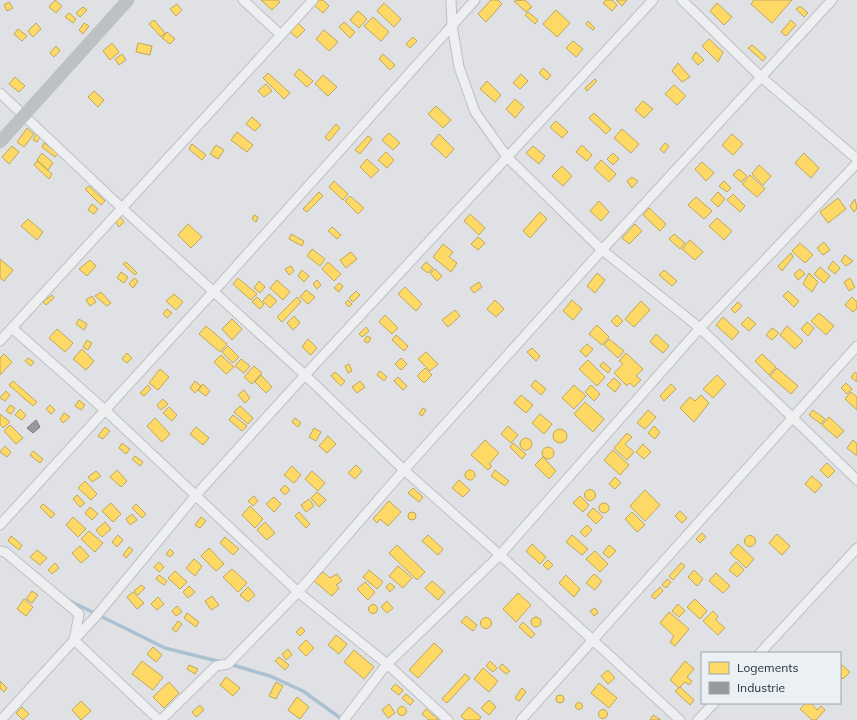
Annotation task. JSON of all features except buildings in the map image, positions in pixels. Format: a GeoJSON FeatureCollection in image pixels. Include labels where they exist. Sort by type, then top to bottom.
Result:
{"type":"FeatureCollection","features":[{"type":"Feature","properties":{"kind":"street"},"geometry":{"type":"LineString","coordinates":[[0,142],[128,0]]}},
{"type":"Feature","properties":{"kind":"street"},"geometry":{"type":"LineString","coordinates":[[243,0],[281,35]]}},
{"type":"Feature","properties":{"kind":"street"},"geometry":{"type":"LineString","coordinates":[[0,341],[123,209],[313,0]]}},
{"type":"Feature","properties":{"kind":"street"},"geometry":{"type":"LineString","coordinates":[[451,0],[452,25],[459,67],[475,112],[507,157],[602,250],[700,328],[857,480]]}},
{"type":"Feature","properties":{"kind":"street"},"geometry":{"type":"LineString","coordinates":[[0,525],[214,291],[476,0]]}},
{"type":"Feature","properties":{"kind":"street"},"geometry":{"type":"LineString","coordinates":[[1,720],[74,640],[196,495],[305,375],[653,0]]}},
{"type":"Feature","properties":{"kind":"street"},"geometry":{"type":"LineString","coordinates":[[682,0],[761,77],[857,159]]}},
{"type":"Feature","properties":{"kind":"street"},"geometry":{"type":"LineString","coordinates":[[74,640],[160,720],[216,666],[228,664],[298,592],[404,470],[602,250],[832,0]]}},
{"type":"Feature","properties":{"kind":"street"},"geometry":{"type":"LineString","coordinates":[[0,93],[123,209],[305,375],[404,470],[500,555],[680,720]]}},
{"type":"Feature","properties":{"kind":"street"},"geometry":{"type":"LineString","coordinates":[[344,720],[387,664],[500,555],[700,328],[857,163]]}},
{"type":"Feature","properties":{"kind":"street"},"geometry":{"type":"LineString","coordinates":[[12,328],[105,410],[298,592],[387,664],[448,720]]}},
{"type":"Feature","properties":{"kind":"street"},"geometry":{"type":"LineString","coordinates":[[521,720],[857,346]]}},
{"type":"Feature","properties":{"kind":"street"},"geometry":{"type":"LineString","coordinates":[[761,652],[857,548]]}},
{"type":"Feature","properties":{"kind":"street"},"geometry":{"type":"LineString","coordinates":[[0,551],[5,552],[79,614],[74,640]]}},
{"type":"Feature","properties":{"kind":"street"},"geometry":{"type":"LineString","coordinates":[[698,720],[713,704]]}},
{"type":"Feature","properties":{"kind":"waterway"},"geometry":{"type":"LineString","coordinates":[[68,600],[165,648],[221,662]]}},
{"type":"Feature","properties":{"kind":"waterway"},"geometry":{"type":"LineString","coordinates":[[229,664],[270,676],[303,691],[343,720]]}}]}
